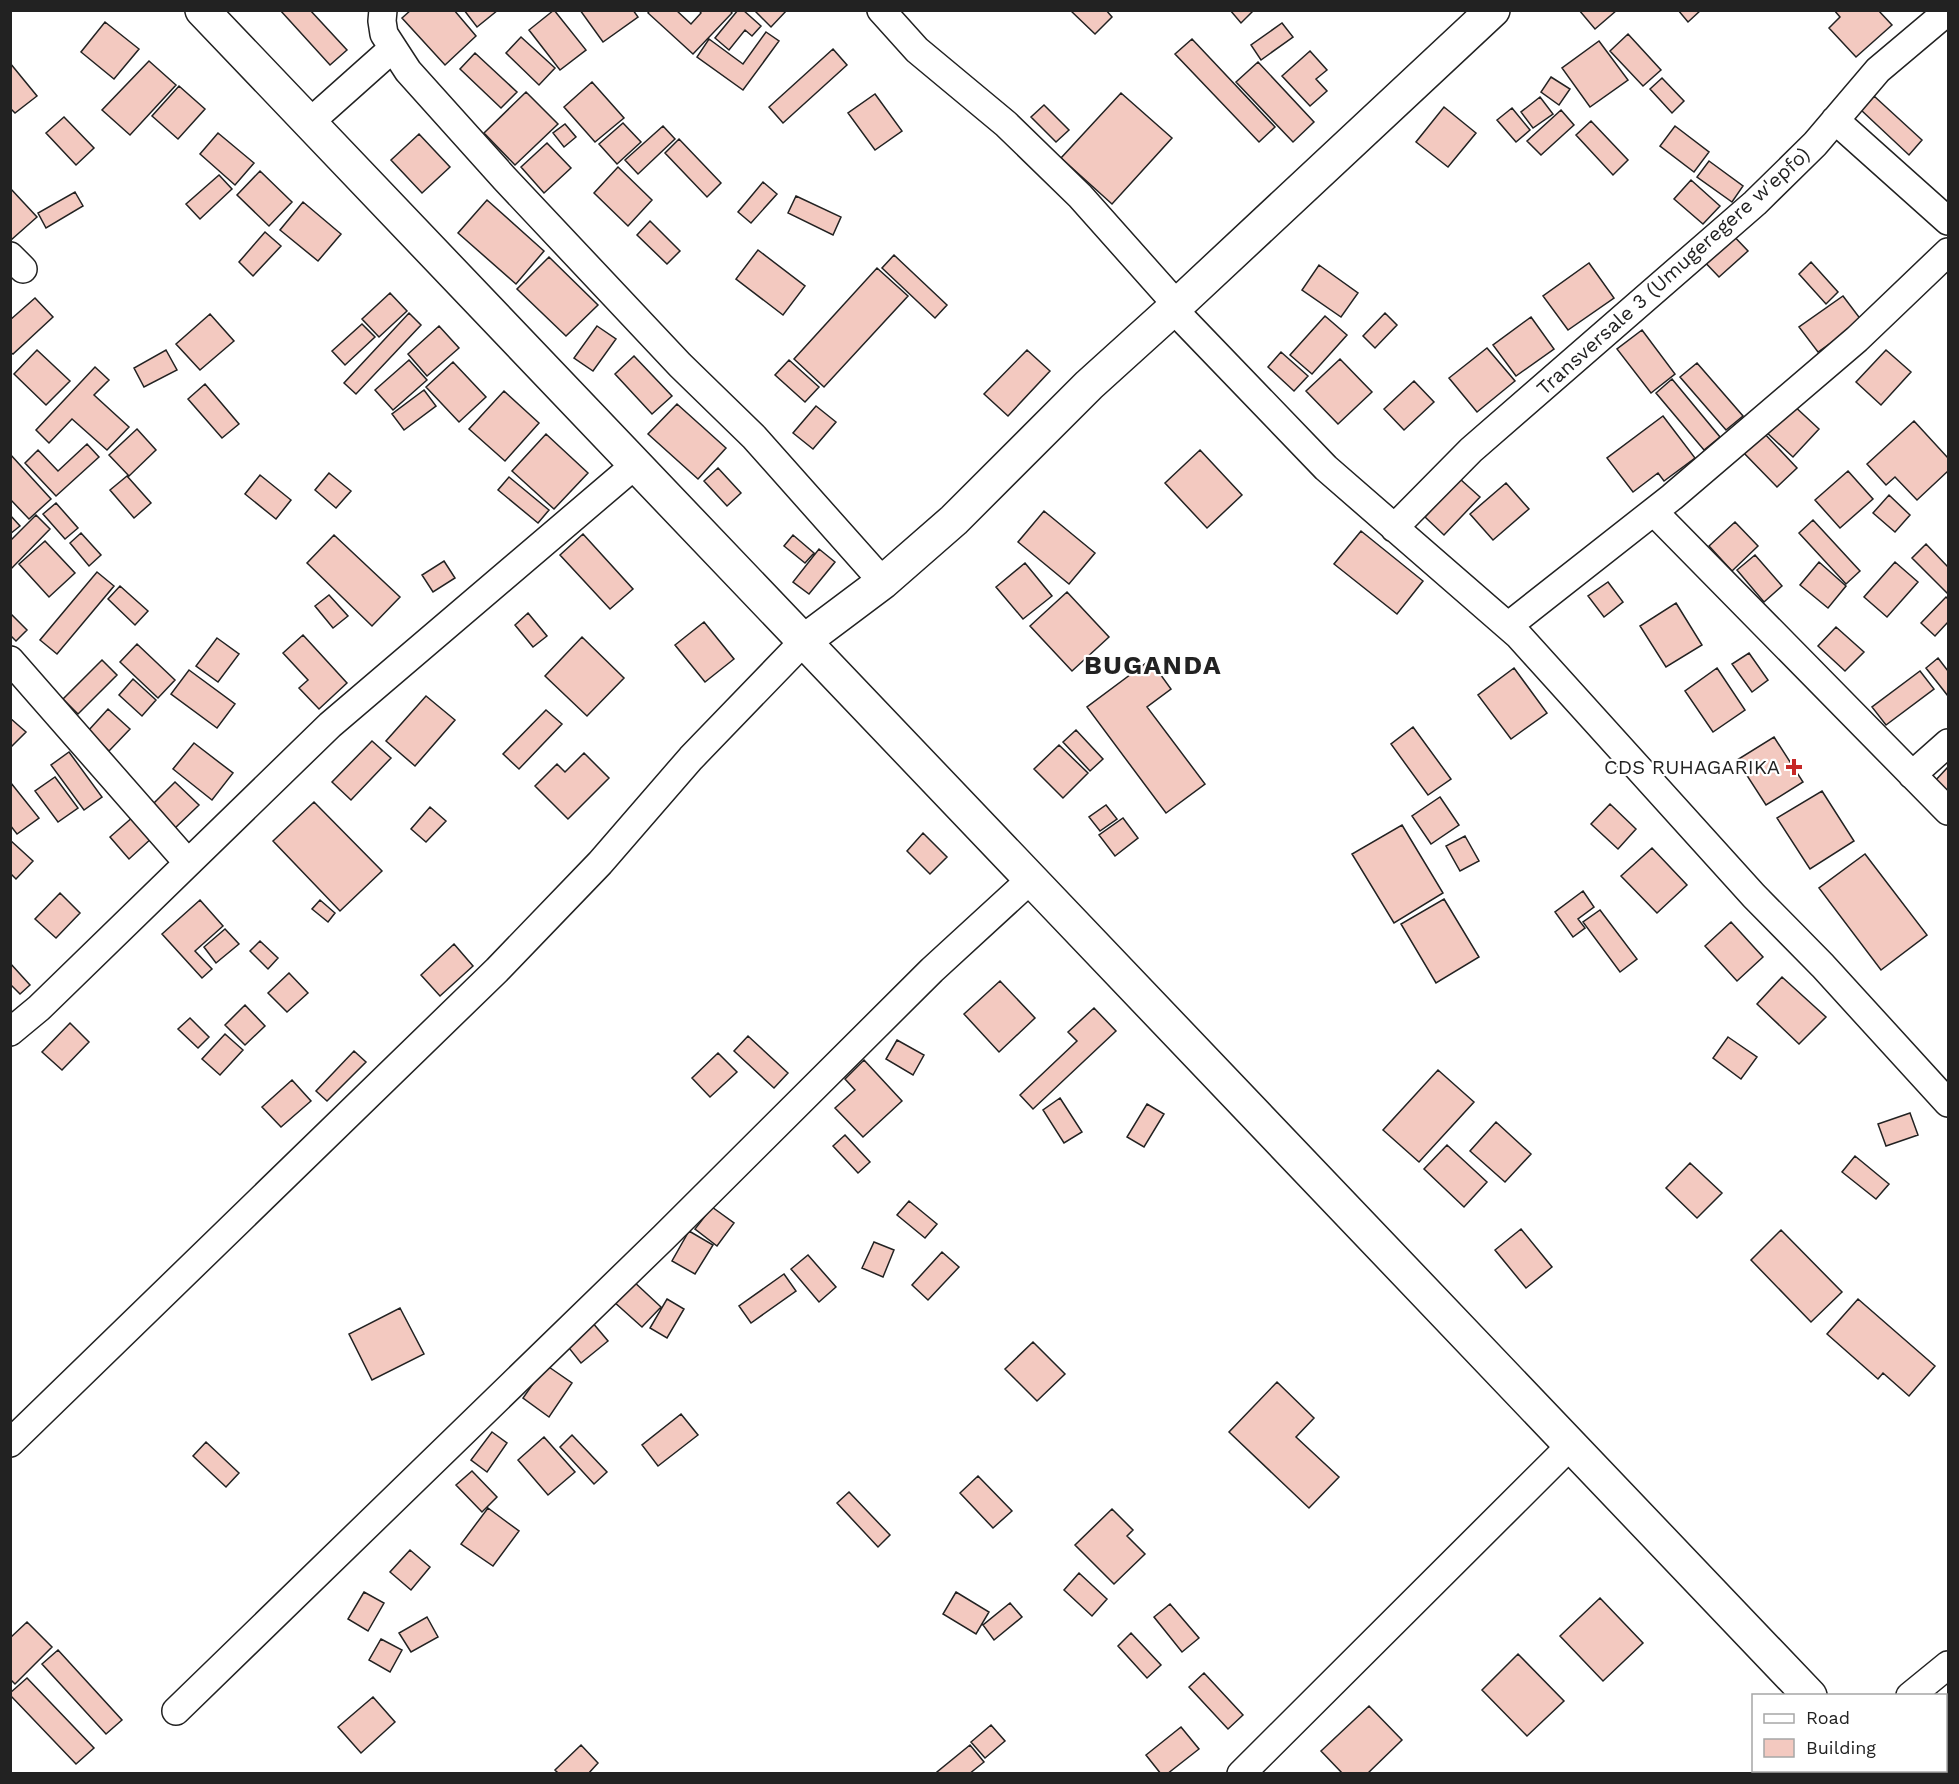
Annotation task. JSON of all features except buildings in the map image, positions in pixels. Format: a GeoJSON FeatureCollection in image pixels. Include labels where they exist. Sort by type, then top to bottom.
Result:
{"type":"FeatureCollection","features":[{"type":"Feature","properties":{"kind":"main road"},"geometry":{"type":"LineString","coordinates":[[202,10],[1809,1694]]}},
{"type":"Feature","properties":{"kind":"main road"},"geometry":{"type":"LineString","coordinates":[[803,642],[883,582],[954,520],[1089,385],[1493,10]]}},
{"type":"Feature","properties":{"kind":"street"},"geometry":{"type":"LineString","coordinates":[[382,10],[384,34],[408,71],[505,179],[680,365],[754,437],[883,582]]}},
{"type":"Feature","properties":{"kind":"street","name":"Transversale 3 (Umugeregere w'epfo)"},"geometry":{"type":"LineString","coordinates":[[1394,528],[1471,450],[1755,203],[1815,144],[1878,70],[1948,11]]}},
{"type":"Feature","properties":{"kind":"street"},"geometry":{"type":"LineString","coordinates":[[887,13],[917,50],[1006,124],[1080,196],[1175,307],[1326,468],[1508,626],[1754,896],[1948,1100]]}},
{"type":"Feature","properties":{"kind":"street"},"geometry":{"type":"LineString","coordinates":[[309,123],[392,49]]}},
{"type":"Feature","properties":{"kind":"street"},"geometry":{"type":"LineString","coordinates":[[1835,120],[1948,221]]}},
{"type":"Feature","properties":{"kind":"street"},"geometry":{"type":"LineString","coordinates":[[1508,626],[1654,512],[1857,339],[1948,252]]}},
{"type":"Feature","properties":{"kind":"street"},"geometry":{"type":"LineString","coordinates":[[10,1032],[39,1008],[330,725],[635,465]]}},
{"type":"Feature","properties":{"kind":"street"},"geometry":{"type":"LineString","coordinates":[[1654,512],[1948,812]]}},
{"type":"Feature","properties":{"kind":"street"},"geometry":{"type":"LineString","coordinates":[[10,1443],[497,970],[600,863],[691,758],[803,642]]}},
{"type":"Feature","properties":{"kind":"street"},"geometry":{"type":"LineString","coordinates":[[10,660],[188,863]]}},
{"type":"Feature","properties":{"kind":"street"},"geometry":{"type":"LineString","coordinates":[[1912,775],[1948,743]]}},
{"type":"Feature","properties":{"kind":"street"},"geometry":{"type":"LineString","coordinates":[[176,1711],[664,1238],[932,970],[1030,880]]}},
{"type":"Feature","properties":{"kind":"street"},"geometry":{"type":"LineString","coordinates":[[1241,1773],[1570,1446]]}},
{"type":"Feature","properties":{"kind":"street"},"geometry":{"type":"LineString","coordinates":[[1911,1694],[1948,1665]]}},
{"type":"Feature","properties":{"kind":"place","name":"CDS RUHAGARIKA"},"geometry":{"type":"Point","coordinates":[1794,767]}},
{"type":"Feature","properties":{"kind":"district","name":"BUGANDA"},"geometry":{"type":"Point","coordinates":[1153,665]}}]}
